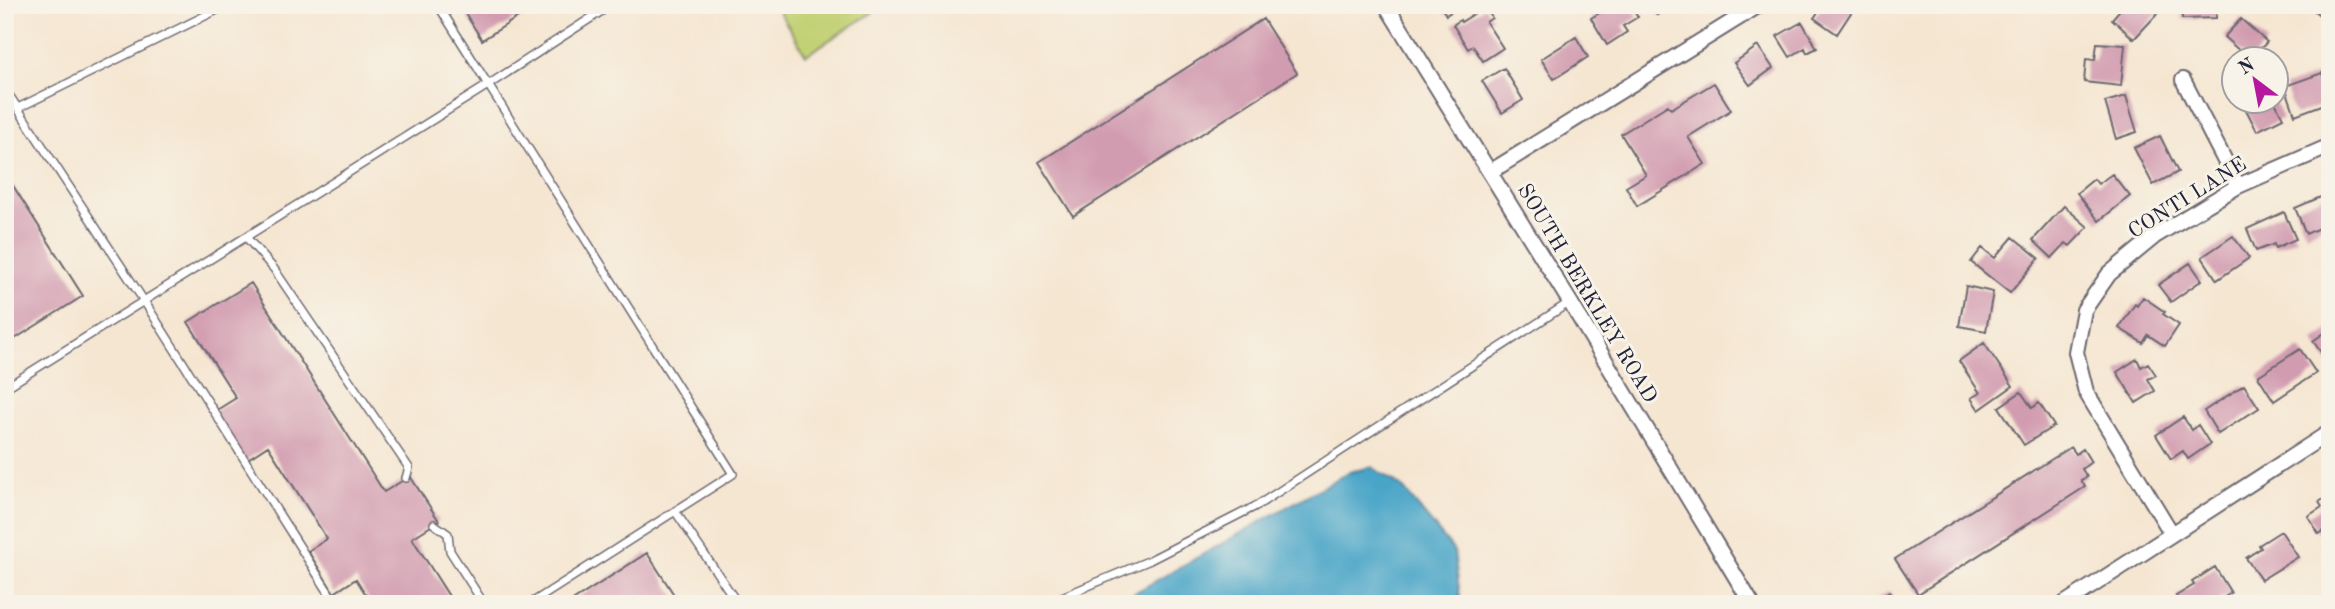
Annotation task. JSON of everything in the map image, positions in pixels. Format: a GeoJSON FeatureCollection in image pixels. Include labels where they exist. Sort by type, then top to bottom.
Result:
{"type":"FeatureCollection","features":[{"type":"Feature","properties":{"kind":"street","name":"SOUTH BERKLEY ROAD"},"geometry":{"type":"LineString","coordinates":[[1386,5],[1570,302],[1752,604]]}},
{"type":"Feature","properties":{"kind":"street"},"geometry":{"type":"LineString","coordinates":[[1490,172],[1759,5]]}},
{"type":"Feature","properties":{"kind":"street"},"geometry":{"type":"LineString","coordinates":[[2183,80],[2238,186]]}},
{"type":"Feature","properties":{"kind":"street","name":"CONTI LANE"},"geometry":{"type":"LineString","coordinates":[[2172,534],[2086,392],[2076,352],[2084,310],[2109,274],[2155,236],[2238,186],[2330,146]]}},
{"type":"Feature","properties":{"kind":"street"},"geometry":{"type":"LineString","coordinates":[[2064,604],[2330,432]]}},
{"type":"Feature","properties":{"kind":"lane"},"geometry":{"type":"LineString","coordinates":[[18,108],[227,5]]}},
{"type":"Feature","properties":{"kind":"lane"},"geometry":{"type":"LineString","coordinates":[[438,5],[733,474],[530,604]]}},
{"type":"Feature","properties":{"kind":"lane"},"geometry":{"type":"LineString","coordinates":[[5,388],[611,5]]}},
{"type":"Feature","properties":{"kind":"lane"},"geometry":{"type":"LineString","coordinates":[[5,89],[144,301],[336,604]]}},
{"type":"Feature","properties":{"kind":"lane"},"geometry":{"type":"LineString","coordinates":[[246,237],[274,269],[409,468],[406,478]]}},
{"type":"Feature","properties":{"kind":"lane"},"geometry":{"type":"LineString","coordinates":[[1045,604],[1148,561],[1258,505],[1570,302]]}},
{"type":"Feature","properties":{"kind":"lane"},"geometry":{"type":"LineString","coordinates":[[675,511],[738,604]]}},
{"type":"Feature","properties":{"kind":"lane"},"geometry":{"type":"LineString","coordinates":[[434,524],[448,534],[450,551],[484,604]]}},
{"type":"Feature","properties":{"kind":"green space"},"geometry":{"type":"Polygon","coordinates":[[[775,5],[884,5],[806,55],[775,5]]]}},
{"type":"Feature","properties":{"kind":"water"},"geometry":{"type":"Polygon","coordinates":[[[1372,467],[1402,487],[1454,551],[1461,604],[1077,604],[1107,596],[1118,602],[1349,472],[1372,467]]]}},
{"type":"Feature","properties":{"kind":"building"},"geometry":{"type":"Polygon","coordinates":[[[460,5],[537,5],[482,40],[460,5]]]}},
{"type":"Feature","properties":{"kind":"building"},"geometry":{"type":"Polygon","coordinates":[[[1440,5],[1462,5],[1446,15],[1440,5]]]}},
{"type":"Feature","properties":{"kind":"building"},"geometry":{"type":"Polygon","coordinates":[[[1613,5],[1631,5],[1638,17],[1623,26],[1627,32],[1607,45],[1591,18],[1613,5]]]}},
{"type":"Feature","properties":{"kind":"building"},"geometry":{"type":"Polygon","coordinates":[[[1651,5],[1672,5],[1657,15],[1651,5]]]}},
{"type":"Feature","properties":{"kind":"building"},"geometry":{"type":"Polygon","coordinates":[[[1823,5],[1856,5],[1837,34],[1814,18],[1823,5]]]}},
{"type":"Feature","properties":{"kind":"building"},"geometry":{"type":"Polygon","coordinates":[[[2124,5],[2156,5],[2161,10],[2134,39],[2112,19],[2124,5]]]}},
{"type":"Feature","properties":{"kind":"building"},"geometry":{"type":"Polygon","coordinates":[[[2182,5],[2216,5],[2216,18],[2182,19],[2182,5]]]}},
{"type":"Feature","properties":{"kind":"building"},"geometry":{"type":"Polygon","coordinates":[[[2307,5],[2330,5],[2330,15],[2326,20],[2307,5]]]}},
{"type":"Feature","properties":{"kind":"building"},"geometry":{"type":"Polygon","coordinates":[[[1485,7],[1492,18],[1486,22],[1503,48],[1483,61],[1473,46],[1468,49],[1453,25],[1485,7]]]}},
{"type":"Feature","properties":{"kind":"building"},"geometry":{"type":"Polygon","coordinates":[[[1263,19],[1297,73],[1073,216],[1039,162],[1263,19]]]}},
{"type":"Feature","properties":{"kind":"building"},"geometry":{"type":"Polygon","coordinates":[[[2241,19],[2267,42],[2263,46],[2234,46],[2224,37],[2241,19]]]}},
{"type":"Feature","properties":{"kind":"building"},"geometry":{"type":"Polygon","coordinates":[[[1802,22],[1817,48],[1807,53],[1805,48],[1790,57],[1777,36],[1802,22]]]}},
{"type":"Feature","properties":{"kind":"building"},"geometry":{"type":"Polygon","coordinates":[[[1576,37],[1588,57],[1554,79],[1541,59],[1576,37]]]}},
{"type":"Feature","properties":{"kind":"building"},"geometry":{"type":"Polygon","coordinates":[[[2097,43],[2125,45],[2121,86],[2084,82],[2086,59],[2095,60],[2097,43]]]}},
{"type":"Feature","properties":{"kind":"building"},"geometry":{"type":"Polygon","coordinates":[[[1758,46],[1773,68],[1750,85],[1734,63],[1758,46]]]}},
{"type":"Feature","properties":{"kind":"building"},"geometry":{"type":"Polygon","coordinates":[[[1504,68],[1523,100],[1502,113],[1482,81],[1504,68]]]}},
{"type":"Feature","properties":{"kind":"building"},"geometry":{"type":"Polygon","coordinates":[[[2322,73],[2330,102],[2295,115],[2290,100],[2290,84],[2322,73]]]}},
{"type":"Feature","properties":{"kind":"building"},"geometry":{"type":"Polygon","coordinates":[[[1714,83],[1731,110],[1688,137],[1705,164],[1637,206],[1626,187],[1646,175],[1621,134],[1668,105],[1671,109],[1714,83]]]}},
{"type":"Feature","properties":{"kind":"building"},"geometry":{"type":"Polygon","coordinates":[[[2126,96],[2137,132],[2116,139],[2105,102],[2126,96]]]}},
{"type":"Feature","properties":{"kind":"building"},"geometry":{"type":"Polygon","coordinates":[[[2249,116],[2282,116],[2283,118],[2257,131],[2249,116]]]}},
{"type":"Feature","properties":{"kind":"building"},"geometry":{"type":"Polygon","coordinates":[[[2160,136],[2178,172],[2153,185],[2134,148],[2160,136]]]}},
{"type":"Feature","properties":{"kind":"building"},"geometry":{"type":"Polygon","coordinates":[[[5,173],[83,296],[5,345],[5,173]]]}},
{"type":"Feature","properties":{"kind":"building"},"geometry":{"type":"Polygon","coordinates":[[[2112,174],[2130,196],[2099,221],[2077,193],[2094,179],[2098,184],[2112,174]]]}},
{"type":"Feature","properties":{"kind":"building"},"geometry":{"type":"Polygon","coordinates":[[[2330,193],[2330,223],[2306,234],[2295,208],[2330,193]]]}},
{"type":"Feature","properties":{"kind":"building"},"geometry":{"type":"Polygon","coordinates":[[[2064,206],[2088,227],[2070,246],[2066,243],[2052,258],[2033,240],[2064,206]]]}},
{"type":"Feature","properties":{"kind":"building"},"geometry":{"type":"Polygon","coordinates":[[[2284,212],[2296,239],[2275,248],[2274,244],[2256,251],[2247,229],[2284,212]]]}},
{"type":"Feature","properties":{"kind":"building"},"geometry":{"type":"Polygon","coordinates":[[[2233,236],[2249,258],[2217,280],[2202,257],[2233,236]]]}},
{"type":"Feature","properties":{"kind":"building"},"geometry":{"type":"Polygon","coordinates":[[[2013,237],[2039,258],[2010,293],[1971,262],[1982,248],[1995,258],[2013,237]]]}},
{"type":"Feature","properties":{"kind":"building"},"geometry":{"type":"Polygon","coordinates":[[[2190,263],[2202,280],[2171,302],[2158,285],[2190,263]]]}},
{"type":"Feature","properties":{"kind":"building"},"geometry":{"type":"Polygon","coordinates":[[[251,283],[384,492],[410,476],[439,521],[412,538],[454,604],[372,604],[356,579],[334,593],[308,551],[327,539],[268,446],[243,462],[212,413],[236,398],[188,322],[251,283]]]}},
{"type":"Feature","properties":{"kind":"building"},"geometry":{"type":"Polygon","coordinates":[[[1966,286],[1993,292],[1986,331],[1959,326],[1966,286]]]}},
{"type":"Feature","properties":{"kind":"building"},"geometry":{"type":"Polygon","coordinates":[[[2143,297],[2179,325],[2165,346],[2148,335],[2143,343],[2119,328],[2143,297]]]}},
{"type":"Feature","properties":{"kind":"building"},"geometry":{"type":"Polygon","coordinates":[[[2330,329],[2330,365],[2313,341],[2330,329]]]}},
{"type":"Feature","properties":{"kind":"building"},"geometry":{"type":"Polygon","coordinates":[[[1984,343],[2013,386],[1979,410],[1971,398],[1980,393],[1959,361],[1984,343]]]}},
{"type":"Feature","properties":{"kind":"building"},"geometry":{"type":"Polygon","coordinates":[[[2300,349],[2316,373],[2274,401],[2258,376],[2300,349]]]}},
{"type":"Feature","properties":{"kind":"building"},"geometry":{"type":"Polygon","coordinates":[[[2137,359],[2141,367],[2148,363],[2156,375],[2148,379],[2155,391],[2136,403],[2117,372],[2137,359]]]}},
{"type":"Feature","properties":{"kind":"building"},"geometry":{"type":"Polygon","coordinates":[[[2244,385],[2259,408],[2218,434],[2204,411],[2244,385]]]}},
{"type":"Feature","properties":{"kind":"building"},"geometry":{"type":"Polygon","coordinates":[[[2021,392],[2032,408],[2039,403],[2054,426],[2024,445],[1999,407],[2021,392]]]}},
{"type":"Feature","properties":{"kind":"building"},"geometry":{"type":"Polygon","coordinates":[[[2183,417],[2192,430],[2198,425],[2210,444],[2188,459],[2183,451],[2171,459],[2156,435],[2183,417]]]}},
{"type":"Feature","properties":{"kind":"building"},"geometry":{"type":"Polygon","coordinates":[[[2071,447],[2076,454],[2083,449],[2091,462],[2082,469],[2087,477],[2081,480],[2085,487],[1918,594],[1895,559],[2071,447]]]}},
{"type":"Feature","properties":{"kind":"building"},"geometry":{"type":"Polygon","coordinates":[[[2330,495],[2330,527],[2319,534],[2308,516],[2322,507],[2319,502],[2330,495]]]}},
{"type":"Feature","properties":{"kind":"building"},"geometry":{"type":"Polygon","coordinates":[[[2281,531],[2298,557],[2261,580],[2246,558],[2261,548],[2259,545],[2281,531]]]}},
{"type":"Feature","properties":{"kind":"building"},"geometry":{"type":"Polygon","coordinates":[[[647,553],[680,604],[568,604],[647,553]]]}},
{"type":"Feature","properties":{"kind":"building"},"geometry":{"type":"Polygon","coordinates":[[[2215,567],[2231,593],[2213,604],[2181,604],[2176,596],[2215,567]]]}},
{"type":"Feature","properties":{"kind":"building"},"geometry":{"type":"Polygon","coordinates":[[[1889,591],[1898,604],[1869,604],[1889,591]]]}}]}
